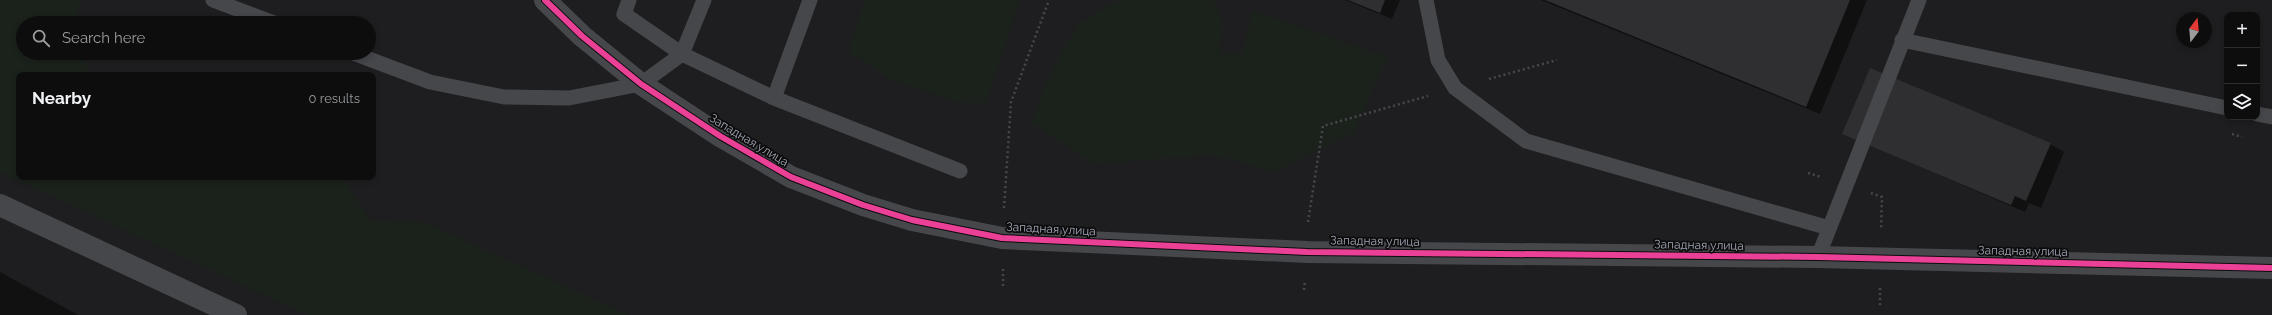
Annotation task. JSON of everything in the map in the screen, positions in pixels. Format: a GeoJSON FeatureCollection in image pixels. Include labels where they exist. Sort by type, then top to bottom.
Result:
{"type":"FeatureCollection","features":[{"type":"Feature","properties":{"kind":"street","name":"Западная улица"},"geometry":{"type":"LineString","coordinates":[[545,0],[582,36],[641,84],[720,136],[791,177],[863,205],[912,220],[1002,238],[1307,252],[1879,258],[2272,268]]}},
{"type":"Feature","properties":{"kind":"street"},"geometry":{"type":"LineString","coordinates":[[0,205],[236,315]]}},
{"type":"Feature","properties":{"kind":"lane"},"geometry":{"type":"LineString","coordinates":[[213,0],[255,16]]}},
{"type":"Feature","properties":{"kind":"lane"},"geometry":{"type":"LineString","coordinates":[[629,0],[624,14],[682,54],[774,98],[960,171]]}},
{"type":"Feature","properties":{"kind":"lane"},"geometry":{"type":"LineString","coordinates":[[372,60],[430,82],[504,98],[569,98],[641,84],[682,54],[704,0]]}},
{"type":"Feature","properties":{"kind":"lane"},"geometry":{"type":"LineString","coordinates":[[774,98],[810,0]]}},
{"type":"Feature","properties":{"kind":"lane"},"geometry":{"type":"LineString","coordinates":[[1426,0],[1438,60],[1455,88],[1526,141],[1829,228]]}},
{"type":"Feature","properties":{"kind":"lane"},"geometry":{"type":"LineString","coordinates":[[1818,257],[1845,185],[1919,0]]}},
{"type":"Feature","properties":{"kind":"lane"},"geometry":{"type":"LineString","coordinates":[[1902,40],[2224,107]]}},
{"type":"Feature","properties":{"kind":"lane"},"geometry":{"type":"LineString","coordinates":[[2260,115],[2272,117]]}},
{"type":"Feature","properties":{"kind":"path"},"geometry":{"type":"LineString","coordinates":[[1003,288],[1002,238],[1012,102],[1049,0]]}},
{"type":"Feature","properties":{"kind":"path"},"geometry":{"type":"LineString","coordinates":[[1304,290],[1309,210],[1323,126],[1557,60]]}},
{"type":"Feature","properties":{"kind":"path"},"geometry":{"type":"LineString","coordinates":[[1808,173],[1882,197],[1879,258],[1880,305]]}},
{"type":"Feature","properties":{"kind":"shaded area"},"geometry":{"type":"Polygon","coordinates":[[[0,0],[2272,0],[2272,315],[78,315],[0,272],[0,0]]]}},
{"type":"Feature","properties":{"kind":"shaded area"},"geometry":{"type":"Polygon","coordinates":[[[0,0],[82,0],[76,16],[16,16],[16,60],[83,60],[90,72],[16,72],[16,179],[0,172],[0,0]]]}},
{"type":"Feature","properties":{"kind":"shaded area"},"geometry":{"type":"Polygon","coordinates":[[[866,0],[1019,0],[986,103],[962,103],[889,79],[849,52],[860,12],[866,0]]]}},
{"type":"Feature","properties":{"kind":"shaded area"},"geometry":{"type":"Polygon","coordinates":[[[1118,0],[1214,0],[1223,25],[1219,54],[1242,54],[1253,11],[1387,57],[1354,132],[1275,172],[1214,155],[1094,164],[1031,123],[1051,71],[1078,24],[1118,0]]]}},
{"type":"Feature","properties":{"kind":"shaded area"},"geometry":{"type":"Polygon","coordinates":[[[17,180],[344,180],[370,220],[426,223],[629,315],[307,315],[17,180]]]}},
{"type":"Feature","properties":{"kind":"building"},"geometry":{"type":"Polygon","coordinates":[[[1348,0],[1385,0],[1380,13],[1348,0]]]}},
{"type":"Feature","properties":{"kind":"building"},"geometry":{"type":"Polygon","coordinates":[[[1545,0],[1850,0],[1806,107],[1545,0]]]}},
{"type":"Feature","properties":{"kind":"building"},"geometry":{"type":"Polygon","coordinates":[[[1870,68],[2051,143],[2026,201],[2015,196],[2011,205],[1842,134],[1870,68]]]}},
{"type":"Feature","properties":{"kind":"cycle path"},"geometry":{"type":"LineString","coordinates":[[545,0],[582,36],[641,84],[720,136],[791,177],[863,205],[912,220],[1002,238],[1307,252],[1818,257],[2272,268]]}}]}
